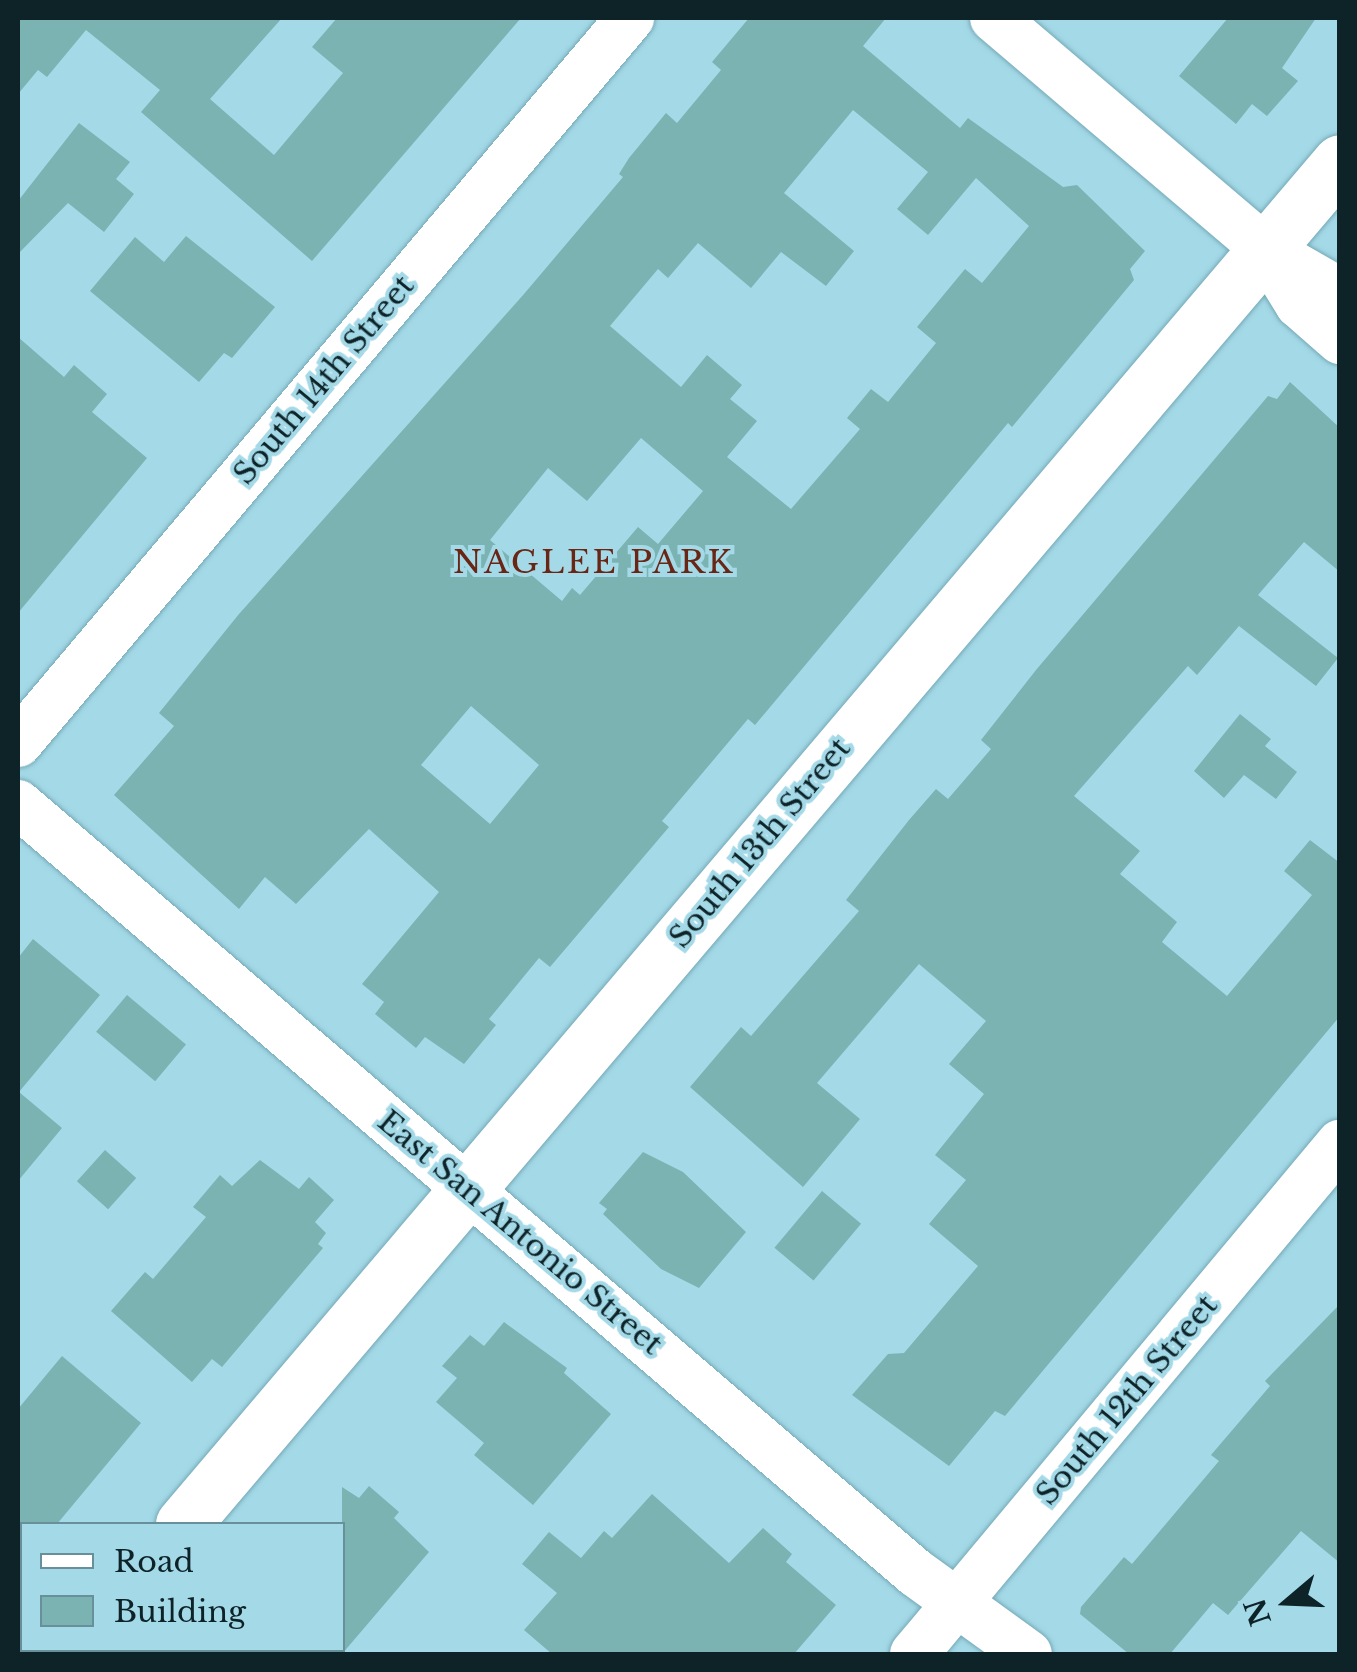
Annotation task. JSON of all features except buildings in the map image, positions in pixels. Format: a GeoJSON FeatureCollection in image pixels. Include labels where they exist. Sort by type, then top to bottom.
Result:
{"type":"FeatureCollection","features":[{"type":"Feature","properties":{"kind":"street","name":"South 14th Street"},"geometry":{"type":"LineString","coordinates":[[18,743],[630,18]]}},
{"type":"Feature","properties":{"kind":"street"},"geometry":{"type":"LineString","coordinates":[[994,18],[1265,249],[1340,292]]}},
{"type":"Feature","properties":{"kind":"street","name":"South 13th Street"},"geometry":{"type":"LineString","coordinates":[[185,1522],[1340,162]]}},
{"type":"Feature","properties":{"kind":"street"},"geometry":{"type":"LineString","coordinates":[[1265,249],[1299,304],[1340,340]]}},
{"type":"Feature","properties":{"kind":"street","name":"East San Antonio Street"},"geometry":{"type":"LineString","coordinates":[[18,804],[959,1602],[1028,1654]]}},
{"type":"Feature","properties":{"kind":"street","name":"South 12th Street"},"geometry":{"type":"LineString","coordinates":[[914,1654],[1340,1144]]}},
{"type":"Feature","properties":{"kind":"district","name":"NAGLEE PARK"},"geometry":{"type":"Point","coordinates":[594,562]}}]}
